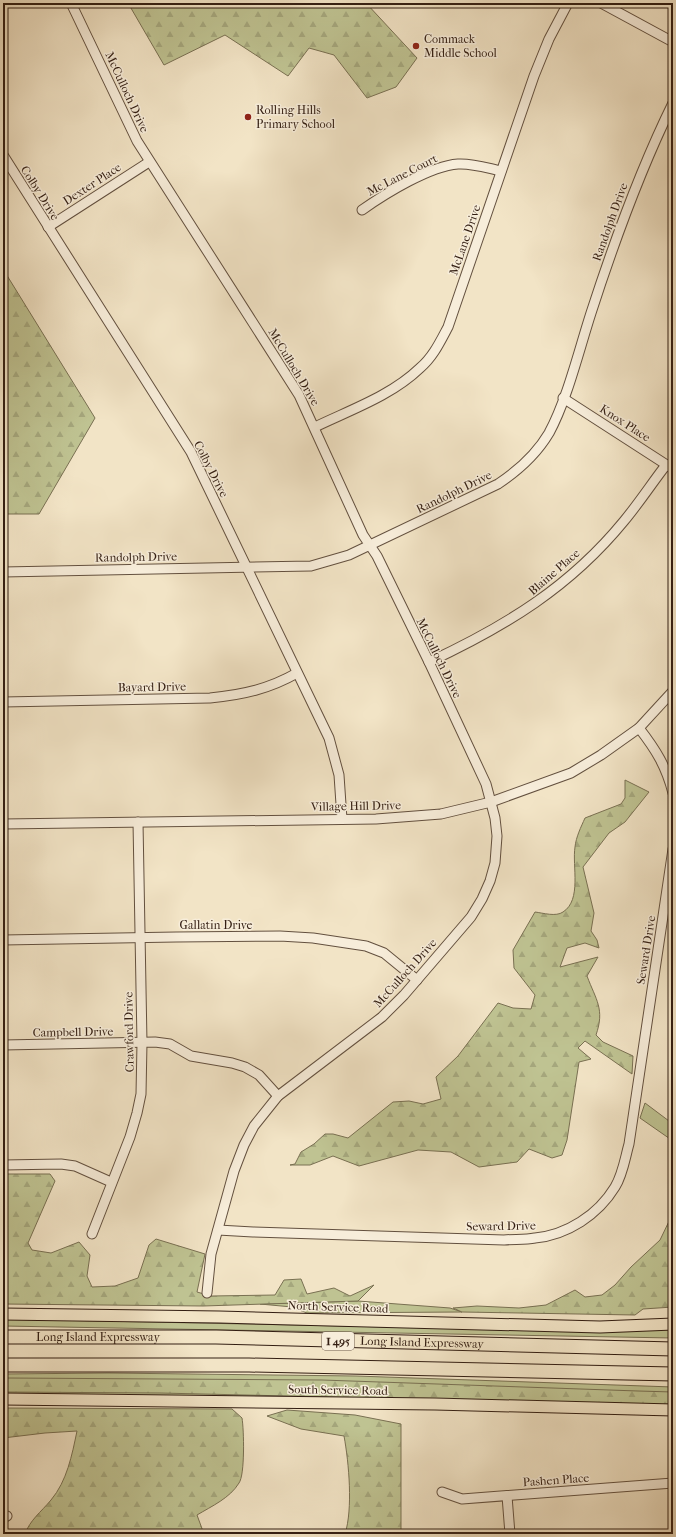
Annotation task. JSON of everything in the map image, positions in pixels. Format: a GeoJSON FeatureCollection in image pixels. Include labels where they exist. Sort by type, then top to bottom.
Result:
{"type":"FeatureCollection","features":[{"type":"Feature","properties":{"kind":"highway","name":"Long Island Expressway"},"geometry":{"type":"LineString","coordinates":[[3,1337],[216,1337],[673,1349]]}},
{"type":"Feature","properties":{"kind":"highway","name":"Long Island Expressway"},"geometry":{"type":"LineString","coordinates":[[3,1365],[256,1365],[673,1374]]}},
{"type":"Feature","properties":{"kind":"main road","name":"North Service Road"},"geometry":{"type":"LineString","coordinates":[[3,1314],[219,1317],[600,1327],[673,1324]]}},
{"type":"Feature","properties":{"kind":"main road","name":"South Service Road"},"geometry":{"type":"LineString","coordinates":[[3,1399],[435,1404],[673,1410]]}},
{"type":"Feature","properties":{"kind":"street","name":"McCulloch Drive"},"geometry":{"type":"LineString","coordinates":[[71,3],[137,141],[149,162],[299,395],[315,427],[363,535],[377,556],[430,662],[486,784],[497,836],[495,863],[490,881],[482,900],[471,917],[417,980],[382,1017],[278,1096],[254,1126],[244,1145],[234,1171],[211,1254],[207,1293]]}},
{"type":"Feature","properties":{"kind":"street","name":"McLane Drive"},"geometry":{"type":"LineString","coordinates":[[315,427],[387,392],[404,382],[421,368],[435,351],[448,328],[501,171],[549,39],[568,3]]}},
{"type":"Feature","properties":{"kind":"street"},"geometry":{"type":"LineString","coordinates":[[601,3],[673,42]]}},
{"type":"Feature","properties":{"kind":"street","name":"Randolph Drive"},"geometry":{"type":"LineString","coordinates":[[3,572],[246,566],[311,566],[349,555],[370,546],[493,487],[519,470],[534,454],[548,434],[558,415],[591,312],[637,183],[651,148],[673,102]]}},
{"type":"Feature","properties":{"kind":"street","name":"Colby Drive"},"geometry":{"type":"LineString","coordinates":[[3,155],[191,452],[329,738],[335,757],[342,796],[342,819]]}},
{"type":"Feature","properties":{"kind":"street","name":"Dexter Place"},"geometry":{"type":"LineString","coordinates":[[48,227],[149,162]]}},
{"type":"Feature","properties":{"kind":"street","name":"Mc Lane Court"},"geometry":{"type":"LineString","coordinates":[[362,210],[379,198],[442,166],[460,163],[477,165],[501,171]]}},
{"type":"Feature","properties":{"kind":"street","name":"Knox Place"},"geometry":{"type":"LineString","coordinates":[[563,398],[670,467]]}},
{"type":"Feature","properties":{"kind":"street","name":"Blaine Place"},"geometry":{"type":"LineString","coordinates":[[430,662],[489,633],[515,618],[564,582],[604,544],[670,467]]}},
{"type":"Feature","properties":{"kind":"street","name":"Bayard Drive"},"geometry":{"type":"LineString","coordinates":[[3,702],[210,698],[237,695],[278,684],[297,673]]}},
{"type":"Feature","properties":{"kind":"street","name":"Village Hill Drive"},"geometry":{"type":"LineString","coordinates":[[3,824],[342,819],[414,817],[441,814],[491,802],[571,772],[601,755],[639,728],[673,691]]}},
{"type":"Feature","properties":{"kind":"street"},"geometry":{"type":"LineString","coordinates":[[639,728],[657,751],[668,772],[673,793]]}},
{"type":"Feature","properties":{"kind":"street","name":"Crawford Drive"},"geometry":{"type":"LineString","coordinates":[[92,1234],[138,1113],[143,1074],[139,938],[138,822]]}},
{"type":"Feature","properties":{"kind":"street","name":"Seward Drive"},"geometry":{"type":"LineString","coordinates":[[218,1230],[504,1240],[536,1238],[560,1232],[584,1221],[602,1206],[615,1187],[627,1151],[673,849]]}},
{"type":"Feature","properties":{"kind":"street","name":"Gallatin Drive"},"geometry":{"type":"LineString","coordinates":[[3,940],[280,936],[313,938],[366,946],[384,953],[417,980]]}},
{"type":"Feature","properties":{"kind":"street","name":"Campbell Drive"},"geometry":{"type":"LineString","coordinates":[[3,1045],[142,1042],[170,1044],[191,1056],[245,1067],[259,1075],[278,1096]]}},
{"type":"Feature","properties":{"kind":"street"},"geometry":{"type":"LineString","coordinates":[[3,1165],[61,1164],[75,1166],[111,1182]]}},
{"type":"Feature","properties":{"kind":"street","name":"Pashen Place"},"geometry":{"type":"LineString","coordinates":[[442,1492],[462,1499],[673,1483]]}},
{"type":"Feature","properties":{"kind":"street"},"geometry":{"type":"LineString","coordinates":[[507,1496],[510,1534]]}},
{"type":"Feature","properties":{"kind":"green space"},"geometry":{"type":"Polygon","coordinates":[[[128,3],[366,3],[417,58],[396,87],[367,98],[334,55],[309,48],[288,76],[225,35],[164,65],[128,3]]]}},
{"type":"Feature","properties":{"kind":"green space"},"geometry":{"type":"Polygon","coordinates":[[[3,269],[95,418],[39,514],[3,514],[3,269]]]}},
{"type":"Feature","properties":{"kind":"green space"},"geometry":{"type":"Polygon","coordinates":[[[625,780],[649,792],[625,822],[609,833],[583,867],[594,913],[591,931],[597,940],[599,948],[585,943],[567,948],[560,967],[598,957],[587,976],[596,998],[599,1011],[599,1026],[596,1035],[603,1042],[633,1056],[632,1074],[585,1041],[578,1048],[591,1059],[579,1062],[567,1140],[562,1155],[552,1158],[529,1149],[517,1162],[479,1167],[451,1152],[418,1150],[359,1166],[333,1156],[310,1165],[290,1165],[295,1164],[301,1152],[314,1144],[325,1134],[333,1134],[348,1138],[393,1102],[409,1101],[423,1104],[441,1099],[436,1077],[458,1056],[498,1003],[513,1008],[531,1009],[535,995],[514,968],[513,950],[535,912],[557,914],[563,912],[569,907],[575,882],[574,855],[576,843],[585,818],[621,804],[625,798],[625,780]]]}},
{"type":"Feature","properties":{"kind":"green space"},"geometry":{"type":"Polygon","coordinates":[[[645,1103],[673,1124],[673,1141],[640,1118],[645,1103]]]}},
{"type":"Feature","properties":{"kind":"green space"},"geometry":{"type":"Polygon","coordinates":[[[3,1174],[50,1174],[55,1181],[28,1243],[32,1250],[51,1253],[79,1242],[90,1255],[87,1276],[92,1287],[115,1286],[138,1278],[149,1245],[156,1239],[205,1254],[197,1292],[211,1296],[275,1295],[284,1280],[301,1279],[307,1294],[334,1288],[350,1296],[374,1285],[358,1301],[203,1306],[3,1304],[3,1258],[5,1255],[4,1242],[6,1225],[3,1221],[3,1174]]]}},
{"type":"Feature","properties":{"kind":"green space"},"geometry":{"type":"Polygon","coordinates":[[[673,1213],[673,1307],[643,1309],[635,1315],[462,1312],[453,1308],[477,1306],[519,1308],[546,1305],[575,1290],[585,1297],[602,1295],[615,1285],[631,1267],[660,1240],[673,1213]]]}},
{"type":"Feature","properties":{"kind":"green space"},"geometry":{"type":"Polygon","coordinates":[[[358,1301],[450,1308],[462,1312],[307,1313],[292,1307],[260,1304],[358,1301]]]}},
{"type":"Feature","properties":{"kind":"green space"},"geometry":{"type":"Polygon","coordinates":[[[3,1319],[536,1330],[636,1331],[673,1328],[673,1338],[3,1326],[3,1319]]]}},
{"type":"Feature","properties":{"kind":"green space"},"geometry":{"type":"Polygon","coordinates":[[[108,1373],[356,1376],[673,1387],[673,1405],[3,1395],[3,1374],[108,1373]]]}},
{"type":"Feature","properties":{"kind":"green space"},"geometry":{"type":"Polygon","coordinates":[[[3,1379],[322,1380],[673,1392],[673,1405],[160,1393],[3,1392],[3,1379]]]}},
{"type":"Feature","properties":{"kind":"green space"},"geometry":{"type":"Polygon","coordinates":[[[3,1408],[232,1409],[242,1418],[244,1452],[241,1478],[231,1493],[215,1505],[197,1515],[204,1534],[25,1534],[33,1520],[57,1493],[68,1467],[77,1431],[3,1438],[3,1408]]]}},
{"type":"Feature","properties":{"kind":"green space"},"geometry":{"type":"Polygon","coordinates":[[[287,1410],[355,1415],[401,1424],[401,1534],[345,1534],[350,1499],[349,1472],[344,1436],[301,1429],[267,1416],[287,1410]]]}},
{"type":"Feature","properties":{"kind":"place","name":"Commack Middle School"},"geometry":{"type":"Point","coordinates":[416,46]}},
{"type":"Feature","properties":{"kind":"place","name":"Rolling Hills Primary School"},"geometry":{"type":"Point","coordinates":[248,117]}}]}
